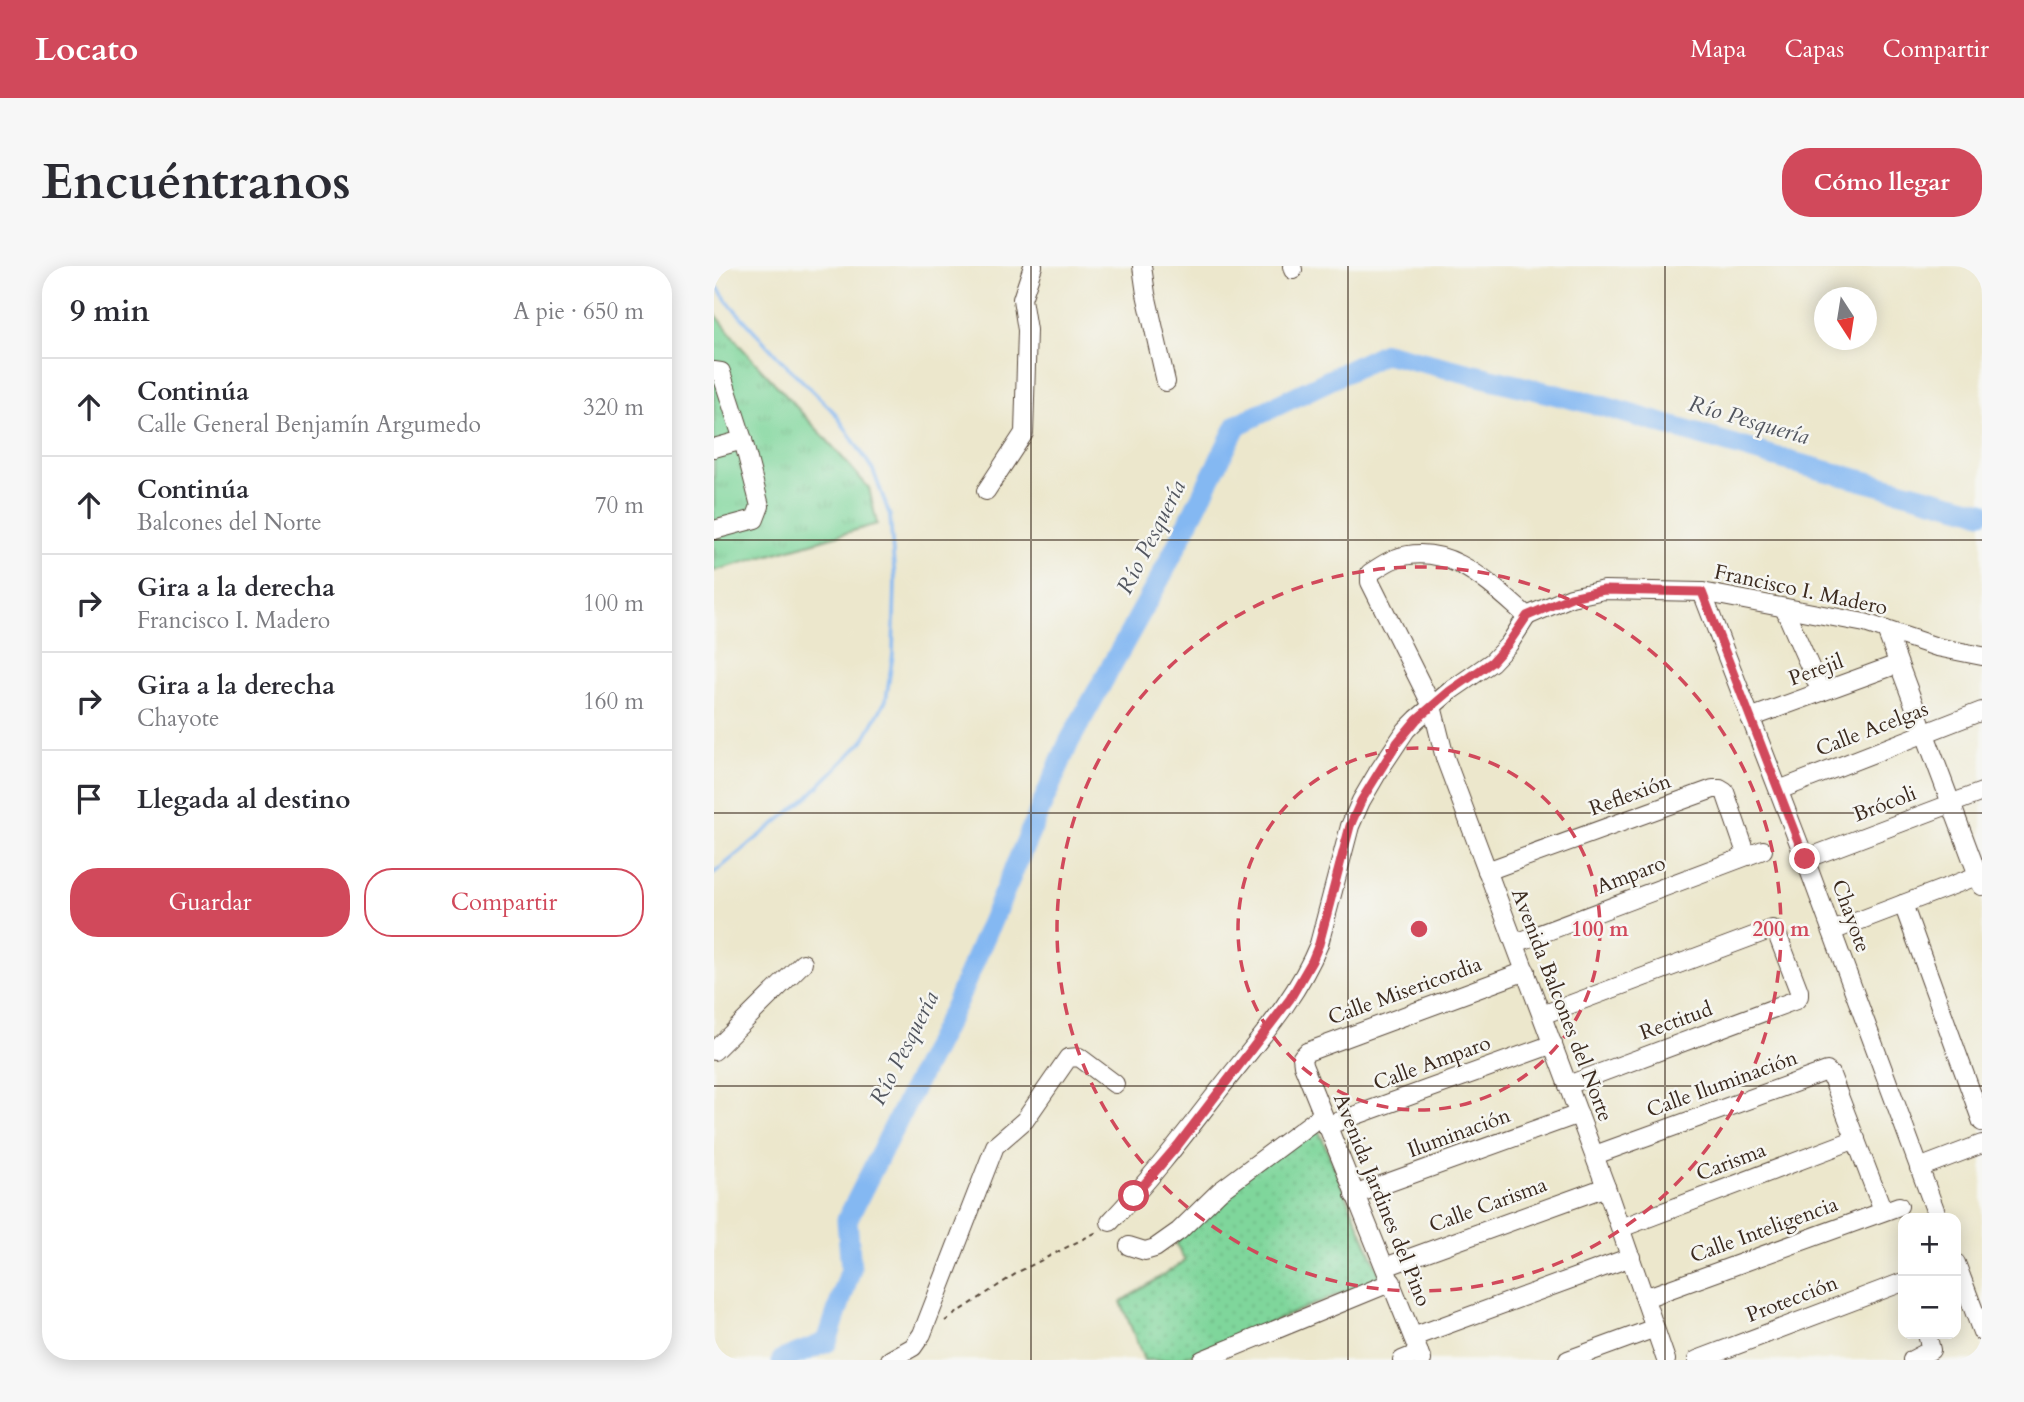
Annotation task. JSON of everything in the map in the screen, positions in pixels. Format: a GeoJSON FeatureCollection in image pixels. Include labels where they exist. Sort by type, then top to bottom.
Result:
{"type":"FeatureCollection","features":[{"type":"Feature","properties":{"kind":"street"},"geometry":{"type":"LineString","coordinates":[[986,491],[1024,433],[1027,330],[1022,299],[1033,266]]}},
{"type":"Feature","properties":{"kind":"street"},"geometry":{"type":"LineString","coordinates":[[1142,266],[1166,382]]}},
{"type":"Feature","properties":{"kind":"street"},"geometry":{"type":"LineString","coordinates":[[714,371],[721,372],[743,440],[760,506],[755,519],[714,530]]}},
{"type":"Feature","properties":{"kind":"street"},"geometry":{"type":"LineString","coordinates":[[714,448],[743,440]]}},
{"type":"Feature","properties":{"kind":"street","name":"Avenida Balcones del Norte"},"geometry":{"type":"LineString","coordinates":[[1527,616],[1479,577],[1456,562],[1434,554],[1393,559],[1370,573],[1370,582],[1432,706],[1446,758],[1595,1155],[1666,1360]]}},
{"type":"Feature","properties":{"kind":"street","name":"Francisco I. Madero"},"geometry":{"type":"LineString","coordinates":[[1527,616],[1571,597],[1604,590],[1702,592],[1847,618],[1937,647],[1982,656]]}},
{"type":"Feature","properties":{"kind":"street","name":"Chayote"},"geometry":{"type":"LineString","coordinates":[[1702,592],[1779,790],[1936,1213]]}},
{"type":"Feature","properties":{"kind":"street"},"geometry":{"type":"LineString","coordinates":[[1784,608],[1821,692]]}},
{"type":"Feature","properties":{"kind":"street"},"geometry":{"type":"LineString","coordinates":[[1110,1222],[1178,1145],[1290,999],[1319,944],[1350,826],[1361,801],[1406,730],[1432,706],[1492,662],[1527,616]]}},
{"type":"Feature","properties":{"kind":"street"},"geometry":{"type":"LineString","coordinates":[[1832,931],[1981,878],[1886,630]]}},
{"type":"Feature","properties":{"kind":"street","name":"Perejil"},"geometry":{"type":"LineString","coordinates":[[1750,718],[1898,664]]}},
{"type":"Feature","properties":{"kind":"street","name":"Calle Acelgas"},"geometry":{"type":"LineString","coordinates":[[1779,790],[1982,711]]}},
{"type":"Feature","properties":{"kind":"street","name":"Reflexión"},"geometry":{"type":"LineString","coordinates":[[1487,871],[1713,789],[1725,792],[1755,853]]}},
{"type":"Feature","properties":{"kind":"street","name":"Brócoli"},"geometry":{"type":"LineString","coordinates":[[1805,859],[1982,792]]}},
{"type":"Feature","properties":{"kind":"street","name":"Amparo"},"geometry":{"type":"LineString","coordinates":[[1516,943],[1755,853]]}},
{"type":"Feature","properties":{"kind":"street"},"geometry":{"type":"LineString","coordinates":[[1903,904],[1982,1122]]}},
{"type":"Feature","properties":{"kind":"street","name":"Rectitud"},"geometry":{"type":"LineString","coordinates":[[1542,1015],[1772,929],[1776,931],[1800,996],[1796,1000],[1568,1086]]}},
{"type":"Feature","properties":{"kind":"street"},"geometry":{"type":"LineString","coordinates":[[714,1051],[803,963]]}},
{"type":"Feature","properties":{"kind":"street","name":"Calle Misericordia"},"geometry":{"type":"LineString","coordinates":[[1302,1057],[1307,1052],[1526,971]]}},
{"type":"Feature","properties":{"kind":"street","name":"Calle Amparo"},"geometry":{"type":"LineString","coordinates":[[1129,1246],[1145,1251],[1155,1248],[1179,1231],[1220,1191],[1324,1120],[1553,1044]]}},
{"type":"Feature","properties":{"kind":"street"},"geometry":{"type":"LineString","coordinates":[[890,1360],[913,1347],[922,1334],[995,1146],[1025,1120],[1068,1058],[1079,1057],[1115,1084]]}},
{"type":"Feature","properties":{"kind":"street","name":"Avenida Jardines del Pino"},"geometry":{"type":"LineString","coordinates":[[1302,1057],[1324,1120],[1418,1350]]}},
{"type":"Feature","properties":{"kind":"street","name":"Calle Iluminación"},"geometry":{"type":"LineString","coordinates":[[1595,1155],[1827,1071],[1831,1075],[1856,1139]]}},
{"type":"Feature","properties":{"kind":"street","name":"Iluminación"},"geometry":{"type":"LineString","coordinates":[[1354,1195],[1579,1114]]}},
{"type":"Feature","properties":{"kind":"street","name":"Calle Inteligencia"},"geometry":{"type":"LineString","coordinates":[[1645,1298],[1891,1209],[1856,1139]]}},
{"type":"Feature","properties":{"kind":"street","name":"Carisma"},"geometry":{"type":"LineString","coordinates":[[1621,1228],[1856,1139]]}},
{"type":"Feature","properties":{"kind":"street"},"geometry":{"type":"LineString","coordinates":[[1919,1168],[1982,1144]]}},
{"type":"Feature","properties":{"kind":"street","name":"Calle Carisma"},"geometry":{"type":"LineString","coordinates":[[1202,1360],[1388,1275],[1606,1186]]}},
{"type":"Feature","properties":{"kind":"street"},"geometry":{"type":"LineString","coordinates":[[1402,1360],[1418,1350],[1631,1257]]}},
{"type":"Feature","properties":{"kind":"street"},"geometry":{"type":"LineString","coordinates":[[1961,1276],[1982,1332]]}},
{"type":"Feature","properties":{"kind":"street","name":"Protección"},"geometry":{"type":"LineString","coordinates":[[1697,1360],[1898,1284]]}},
{"type":"Feature","properties":{"kind":"street"},"geometry":{"type":"LineString","coordinates":[[1568,1360],[1655,1328]]}},
{"type":"Feature","properties":{"kind":"street"},"geometry":{"type":"LineString","coordinates":[[1912,1360],[1929,1342]]}},
{"type":"Feature","properties":{"kind":"path"},"geometry":{"type":"LineString","coordinates":[[922,1334],[1011,1276],[1088,1238],[1110,1222]]}},
{"type":"Feature","properties":{"kind":"green space"},"geometry":{"type":"Polygon","coordinates":[[[714,312],[743,349],[869,488],[877,524],[714,571],[714,312]]]}},
{"type":"Feature","properties":{"kind":"green space"},"geometry":{"type":"Polygon","coordinates":[[[1316,1124],[1381,1277],[1178,1360],[1144,1360],[1121,1302],[1185,1261],[1176,1243],[1205,1207],[1316,1124]]]}},
{"type":"Feature","properties":{"kind":"waterway"},"geometry":{"type":"LineString","coordinates":[[714,282],[727,301],[777,356],[835,413],[873,470],[890,516],[895,581],[893,654],[886,700],[863,741],[809,796],[714,873]]}},
{"type":"Feature","properties":{"kind":"waterway","name":"Río Pesquería"},"geometry":{"type":"LineString","coordinates":[[782,1360],[827,1342],[851,1269],[847,1220],[955,1006],[1069,742],[1163,573],[1237,425],[1385,353],[1602,406],[1803,465],[1982,512]]}},
{"type":"Feature","properties":{"kind":"route"},"geometry":{"type":"LineString","coordinates":[[1134,1196],[1178,1145],[1290,999],[1319,944],[1350,826],[1361,801],[1397,743],[1406,730],[1432,706],[1492,662],[1527,616],[1571,597],[1604,590],[1702,592],[1805,859]]}}]}
